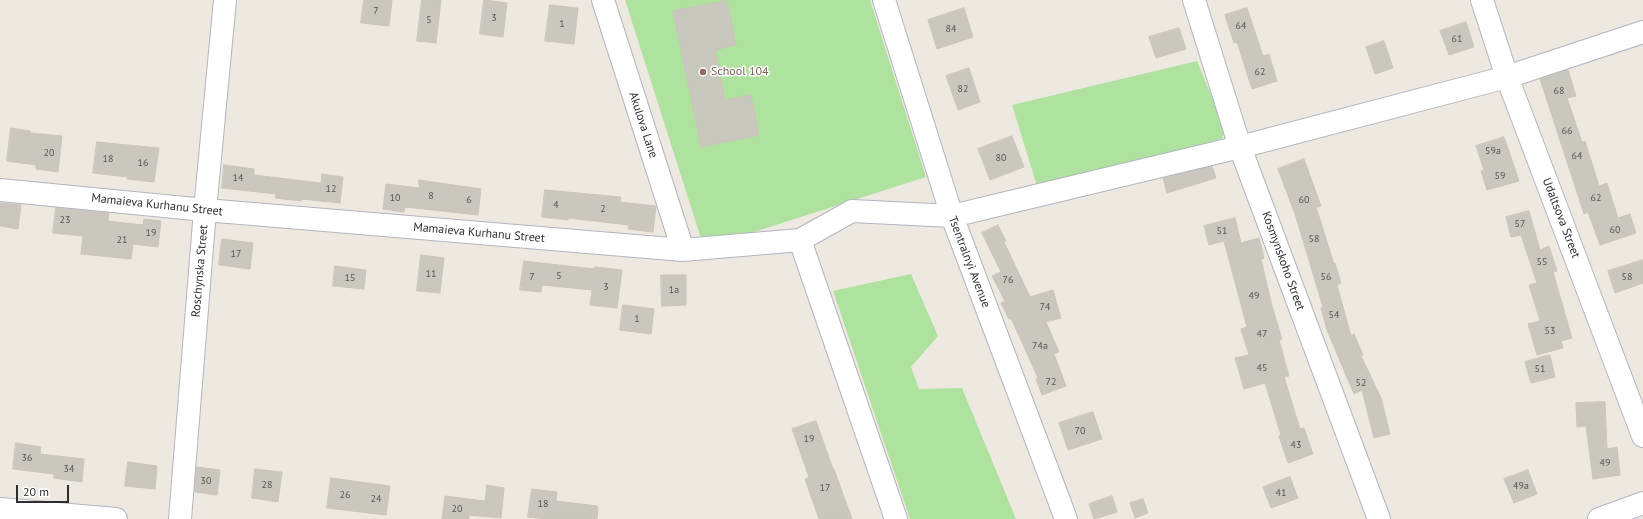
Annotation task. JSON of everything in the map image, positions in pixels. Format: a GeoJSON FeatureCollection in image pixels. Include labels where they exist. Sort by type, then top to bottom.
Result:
{"type":"FeatureCollection","features":[{"type":"Feature","properties":{"kind":"street","name":"Roschynska Street"},"geometry":{"type":"LineString","coordinates":[[180,519],[205,210],[225,0]]}},
{"type":"Feature","properties":{"kind":"street","name":"Tsentralnyi Avenue"},"geometry":{"type":"LineString","coordinates":[[884,0],[952,216],[1066,519]]}},
{"type":"Feature","properties":{"kind":"street","name":"Kosmynskoho Street"},"geometry":{"type":"LineString","coordinates":[[1194,0],[1240,146],[1379,519]]}},
{"type":"Feature","properties":{"kind":"street","name":"Udaltsova Street"},"geometry":{"type":"LineString","coordinates":[[1482,0],[1507,76],[1643,436]]}},
{"type":"Feature","properties":{"kind":"street","name":"Akulova Lane"},"geometry":{"type":"LineString","coordinates":[[598,1],[683,250]]}},
{"type":"Feature","properties":{"kind":"street","name":"Mamaieva Kurhanu Street"},"geometry":{"type":"LineString","coordinates":[[0,190],[205,210],[683,250],[800,240],[852,211],[952,216],[1240,146],[1507,76],[1643,32]]}},
{"type":"Feature","properties":{"kind":"street"},"geometry":{"type":"LineString","coordinates":[[800,240],[896,519]]}},
{"type":"Feature","properties":{"kind":"street"},"geometry":{"type":"LineString","coordinates":[[1599,519],[1643,503]]}},
{"type":"Feature","properties":{"kind":"street"},"geometry":{"type":"LineString","coordinates":[[0,509],[116,519]]}},
{"type":"Feature","properties":{"kind":"green space"},"geometry":{"type":"Polygon","coordinates":[[[625,0],[870,0],[926,177],[704,248],[625,0]]]}},
{"type":"Feature","properties":{"kind":"green space"},"geometry":{"type":"Polygon","coordinates":[[[1197,61],[1226,131],[1221,139],[1037,186],[1012,105],[1197,61]]]}},
{"type":"Feature","properties":{"kind":"green space"},"geometry":{"type":"Polygon","coordinates":[[[911,274],[938,336],[911,367],[919,389],[962,388],[1016,519],[910,519],[833,291],[911,274]]]}},
{"type":"Feature","properties":{"kind":"building"},"geometry":{"type":"Polygon","coordinates":[[[364,0],[392,0],[389,26],[361,23],[364,0]]]}},
{"type":"Feature","properties":{"kind":"building"},"geometry":{"type":"Polygon","coordinates":[[[422,0],[441,0],[436,43],[417,41],[422,0]]]}},
{"type":"Feature","properties":{"kind":"building"},"geometry":{"type":"Polygon","coordinates":[[[484,0],[507,3],[503,37],[480,34],[484,0]]]}},
{"type":"Feature","properties":{"kind":"building","name":"School 104"},"geometry":{"type":"Polygon","coordinates":[[[727,1],[736,45],[715,50],[725,100],[751,95],[759,135],[701,147],[673,11],[727,1]]]}},
{"type":"Feature","properties":{"kind":"building"},"geometry":{"type":"Polygon","coordinates":[[[550,5],[578,8],[574,44],[545,41],[550,5]]]}},
{"type":"Feature","properties":{"kind":"building"},"geometry":{"type":"Polygon","coordinates":[[[964,8],[973,37],[937,49],[928,20],[964,8]]]}},
{"type":"Feature","properties":{"kind":"building"},"geometry":{"type":"Polygon","coordinates":[[[1247,8],[1263,56],[1269,54],[1277,81],[1252,89],[1237,42],[1234,43],[1225,15],[1247,8]]]}},
{"type":"Feature","properties":{"kind":"building"},"geometry":{"type":"Polygon","coordinates":[[[1466,22],[1474,47],[1449,55],[1440,31],[1466,22]]]}},
{"type":"Feature","properties":{"kind":"building"},"geometry":{"type":"Polygon","coordinates":[[[1179,28],[1186,49],[1156,58],[1149,37],[1179,28]]]}},
{"type":"Feature","properties":{"kind":"building"},"geometry":{"type":"Polygon","coordinates":[[[1384,41],[1393,68],[1375,74],[1366,47],[1384,41]]]}},
{"type":"Feature","properties":{"kind":"building"},"geometry":{"type":"Polygon","coordinates":[[[969,68],[980,102],[958,110],[946,76],[969,68]]]}},
{"type":"Feature","properties":{"kind":"building"},"geometry":{"type":"Polygon","coordinates":[[[1568,70],[1576,96],[1567,98],[1582,142],[1585,141],[1599,186],[1607,183],[1618,218],[1630,214],[1636,233],[1600,245],[1588,212],[1584,214],[1540,79],[1568,70]]]}},
{"type":"Feature","properties":{"kind":"building"},"geometry":{"type":"Polygon","coordinates":[[[11,128],[30,131],[30,133],[62,136],[58,172],[36,169],[36,165],[7,161],[11,128]]]}},
{"type":"Feature","properties":{"kind":"building"},"geometry":{"type":"Polygon","coordinates":[[[1012,136],[1024,167],[990,180],[978,149],[1012,136]]]}},
{"type":"Feature","properties":{"kind":"building"},"geometry":{"type":"Polygon","coordinates":[[[1504,137],[1519,181],[1487,190],[1481,171],[1484,170],[1476,146],[1504,137]]]}},
{"type":"Feature","properties":{"kind":"building"},"geometry":{"type":"Polygon","coordinates":[[[97,142],[159,148],[154,182],[93,173],[97,142]]]}},
{"type":"Feature","properties":{"kind":"building"},"geometry":{"type":"Polygon","coordinates":[[[1304,159],[1321,206],[1316,207],[1341,283],[1337,285],[1351,336],[1354,334],[1363,355],[1361,356],[1381,398],[1390,434],[1374,438],[1362,390],[1354,394],[1327,330],[1321,308],[1323,307],[1295,214],[1278,169],[1304,159]]]}},
{"type":"Feature","properties":{"kind":"building"},"geometry":{"type":"Polygon","coordinates":[[[224,165],[254,169],[254,175],[321,183],[322,174],[343,177],[340,203],[275,198],[276,194],[222,188],[224,165]]]}},
{"type":"Feature","properties":{"kind":"building"},"geometry":{"type":"Polygon","coordinates":[[[1212,166],[1216,178],[1167,193],[1163,178],[1212,166]]]}},
{"type":"Feature","properties":{"kind":"building"},"geometry":{"type":"Polygon","coordinates":[[[419,180],[481,189],[478,215],[405,207],[404,212],[383,209],[386,184],[419,188],[419,180]]]}},
{"type":"Feature","properties":{"kind":"building"},"geometry":{"type":"Polygon","coordinates":[[[545,190],[621,197],[620,202],[656,206],[653,232],[628,229],[629,225],[568,218],[568,220],[542,217],[545,190]]]}},
{"type":"Feature","properties":{"kind":"building"},"geometry":{"type":"Polygon","coordinates":[[[0,203],[21,205],[18,229],[0,226],[0,203]]]}},
{"type":"Feature","properties":{"kind":"building"},"geometry":{"type":"Polygon","coordinates":[[[56,208],[109,213],[108,221],[143,225],[144,219],[161,221],[158,247],[133,244],[131,259],[81,254],[83,236],[53,233],[56,208]]]}},
{"type":"Feature","properties":{"kind":"building"},"geometry":{"type":"Polygon","coordinates":[[[1529,211],[1540,250],[1549,246],[1557,271],[1553,272],[1572,338],[1561,341],[1563,348],[1537,355],[1528,324],[1540,321],[1529,285],[1537,283],[1521,235],[1511,237],[1506,217],[1529,211]]]}},
{"type":"Feature","properties":{"kind":"building"},"geometry":{"type":"Polygon","coordinates":[[[1235,218],[1241,243],[1259,238],[1264,258],[1261,259],[1272,306],[1282,339],[1279,340],[1289,376],[1284,377],[1300,429],[1304,428],[1313,454],[1288,463],[1265,383],[1244,389],[1235,358],[1249,355],[1241,329],[1247,327],[1224,241],[1209,245],[1204,226],[1235,218]]]}},
{"type":"Feature","properties":{"kind":"building"},"geometry":{"type":"Polygon","coordinates":[[[998,225],[1006,241],[1004,242],[1030,297],[1053,290],[1061,318],[1046,322],[1059,352],[1054,354],[1066,386],[1042,395],[1036,379],[1038,378],[1011,318],[1009,319],[1001,303],[1005,301],[992,276],[1001,272],[982,233],[998,225]]]}},
{"type":"Feature","properties":{"kind":"building"},"geometry":{"type":"Polygon","coordinates":[[[222,239],[253,243],[250,269],[219,265],[222,239]]]}},
{"type":"Feature","properties":{"kind":"building"},"geometry":{"type":"Polygon","coordinates":[[[421,255],[444,258],[440,293],[417,291],[421,255]]]}},
{"type":"Feature","properties":{"kind":"building"},"geometry":{"type":"Polygon","coordinates":[[[1643,260],[1643,283],[1615,293],[1608,271],[1643,260]]]}},
{"type":"Feature","properties":{"kind":"building"},"geometry":{"type":"Polygon","coordinates":[[[524,261],[594,269],[595,267],[622,270],[617,308],[590,305],[592,290],[542,285],[541,292],[520,290],[524,261]]]}},
{"type":"Feature","properties":{"kind":"building"},"geometry":{"type":"Polygon","coordinates":[[[335,266],[366,270],[364,289],[333,286],[335,266]]]}},
{"type":"Feature","properties":{"kind":"building"},"geometry":{"type":"Polygon","coordinates":[[[661,275],[686,275],[686,305],[662,306],[661,275]]]}},
{"type":"Feature","properties":{"kind":"building"},"geometry":{"type":"Polygon","coordinates":[[[623,305],[654,309],[651,334],[620,330],[623,305]]]}},
{"type":"Feature","properties":{"kind":"building"},"geometry":{"type":"Polygon","coordinates":[[[1550,355],[1555,377],[1531,383],[1525,362],[1550,355]]]}},
{"type":"Feature","properties":{"kind":"building"},"geometry":{"type":"Polygon","coordinates":[[[1605,402],[1607,449],[1617,447],[1620,475],[1593,479],[1586,426],[1577,427],[1576,403],[1605,402]]]}},
{"type":"Feature","properties":{"kind":"building"},"geometry":{"type":"Polygon","coordinates":[[[1093,412],[1102,439],[1068,450],[1059,423],[1093,412]]]}},
{"type":"Feature","properties":{"kind":"building"},"geometry":{"type":"Polygon","coordinates":[[[816,421],[852,519],[819,519],[805,479],[809,477],[792,429],[816,421]]]}},
{"type":"Feature","properties":{"kind":"building"},"geometry":{"type":"Polygon","coordinates":[[[16,443],[41,447],[40,454],[84,459],[82,482],[54,478],[54,474],[13,469],[16,443]]]}},
{"type":"Feature","properties":{"kind":"building"},"geometry":{"type":"Polygon","coordinates":[[[128,462],[157,466],[155,489],[125,486],[128,462]]]}},
{"type":"Feature","properties":{"kind":"building"},"geometry":{"type":"Polygon","coordinates":[[[197,467],[220,470],[217,495],[195,492],[197,467]]]}},
{"type":"Feature","properties":{"kind":"building"},"geometry":{"type":"Polygon","coordinates":[[[255,469],[282,472],[278,502],[252,498],[255,469]]]}},
{"type":"Feature","properties":{"kind":"building"},"geometry":{"type":"Polygon","coordinates":[[[1528,470],[1537,494],[1514,503],[1504,479],[1528,470]]]}},
{"type":"Feature","properties":{"kind":"building"},"geometry":{"type":"Polygon","coordinates":[[[1290,477],[1298,498],[1271,508],[1263,487],[1290,477]]]}},
{"type":"Feature","properties":{"kind":"building"},"geometry":{"type":"Polygon","coordinates":[[[331,478],[390,486],[386,515],[327,508],[331,478]]]}},
{"type":"Feature","properties":{"kind":"building"},"geometry":{"type":"Polygon","coordinates":[[[487,485],[504,488],[501,518],[469,515],[469,519],[442,519],[445,496],[485,501],[487,485]]]}},
{"type":"Feature","properties":{"kind":"building"},"geometry":{"type":"Polygon","coordinates":[[[532,489],[557,492],[556,501],[598,506],[597,519],[548,519],[528,517],[532,489]]]}},
{"type":"Feature","properties":{"kind":"building"},"geometry":{"type":"Polygon","coordinates":[[[1112,496],[1117,512],[1094,519],[1089,504],[1112,496]]]}},
{"type":"Feature","properties":{"kind":"building"},"geometry":{"type":"Polygon","coordinates":[[[1143,499],[1148,513],[1135,518],[1130,503],[1143,499]]]}},
{"type":"Feature","properties":{"kind":"place","name":"School 104"},"geometry":{"type":"Point","coordinates":[703,72]}}]}
